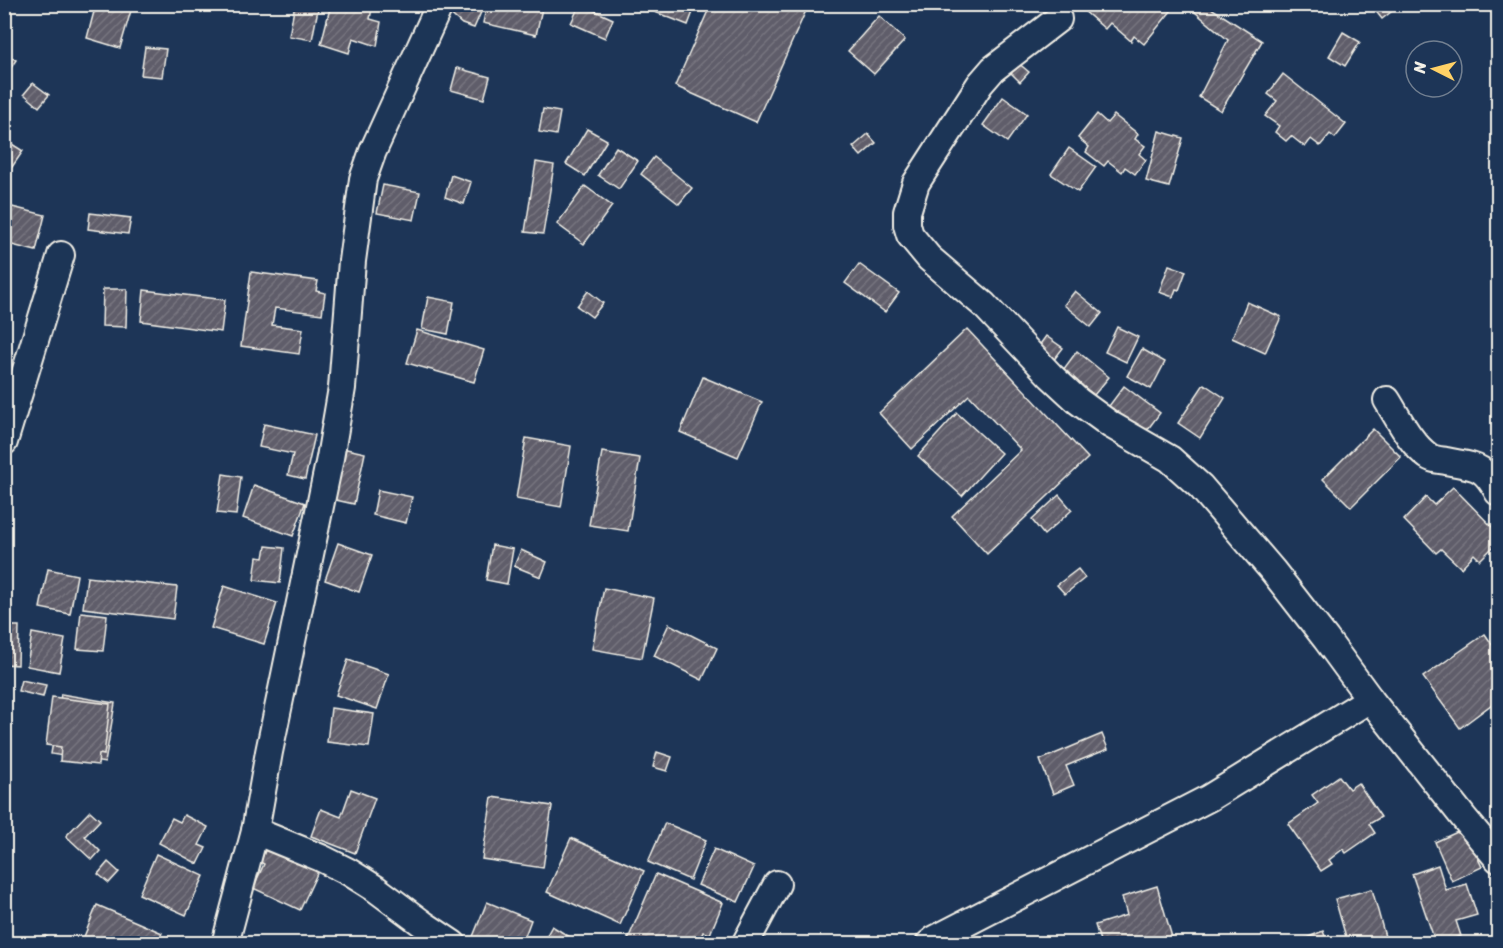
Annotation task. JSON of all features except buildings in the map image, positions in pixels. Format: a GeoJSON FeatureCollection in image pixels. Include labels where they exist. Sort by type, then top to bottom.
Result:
{"type":"FeatureCollection","features":[{"type":"Feature","properties":{"kind":"street"},"geometry":{"type":"LineString","coordinates":[[225,944],[255,831],[269,752],[330,458],[342,388],[352,261],[363,179],[373,151],[440,4]]}},
{"type":"Feature","properties":{"kind":"street"},"geometry":{"type":"LineString","coordinates":[[1058,20],[993,69],[980,84],[916,183],[908,212],[907,225],[910,235],[929,258],[984,305],[1051,376],[1078,401],[1112,425],[1170,459],[1201,487],[1273,572],[1370,699],[1498,859]]}},
{"type":"Feature","properties":{"kind":"street"},"geometry":{"type":"LineString","coordinates":[[4,442],[61,255]]}},
{"type":"Feature","properties":{"kind":"street"},"geometry":{"type":"LineString","coordinates":[[1387,400],[1410,437],[1423,452],[1431,458],[1481,469],[1498,492]]}},
{"type":"Feature","properties":{"kind":"street"},"geometry":{"type":"LineString","coordinates":[[929,944],[1209,798],[1370,699]]}},
{"type":"Feature","properties":{"kind":"street"},"geometry":{"type":"LineString","coordinates":[[255,831],[349,872],[453,944]]}},
{"type":"Feature","properties":{"kind":"street"},"geometry":{"type":"LineString","coordinates":[[745,944],[777,884]]}}]}
